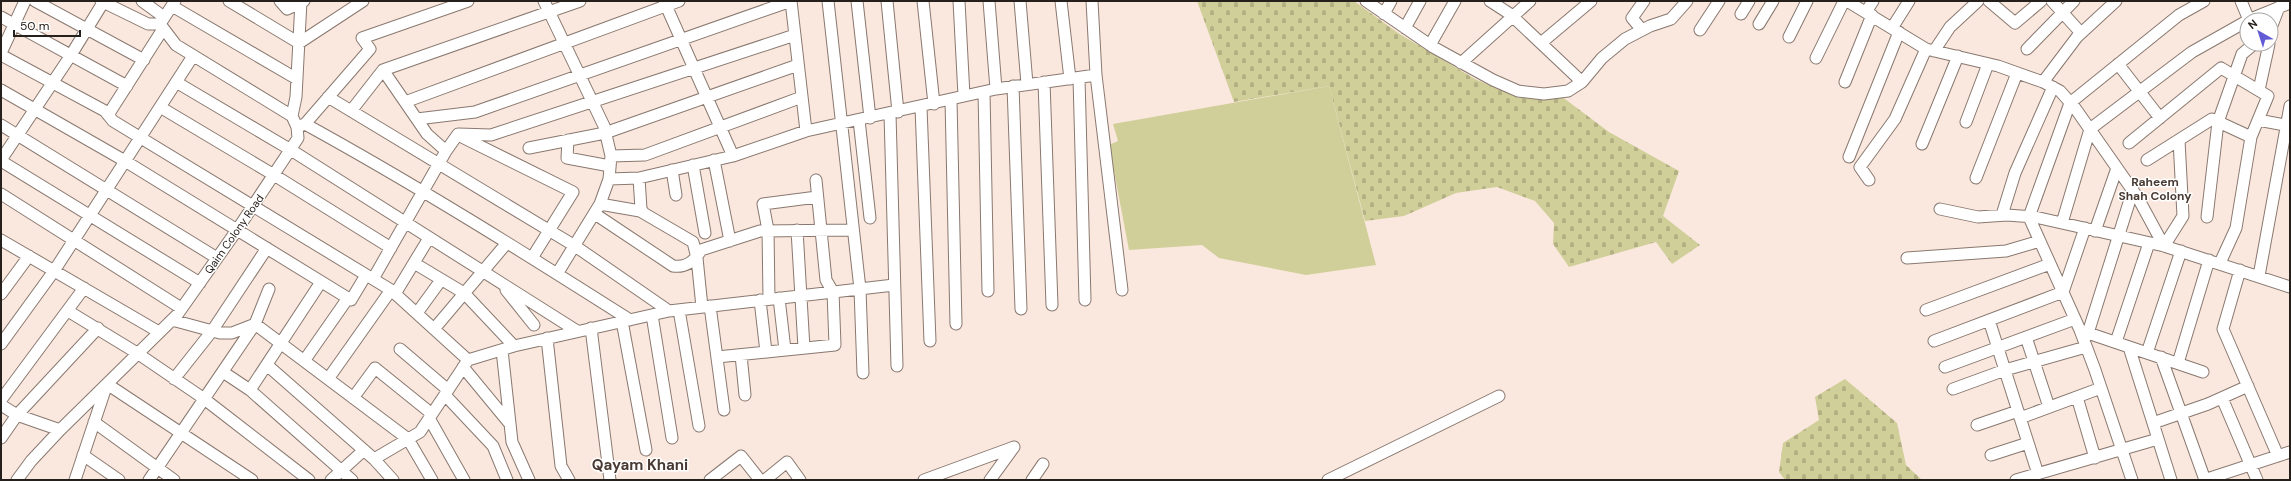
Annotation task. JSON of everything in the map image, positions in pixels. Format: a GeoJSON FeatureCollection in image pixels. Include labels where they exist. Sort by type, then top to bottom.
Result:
{"type":"FeatureCollection","features":[{"type":"Feature","properties":{"kind":"street"},"geometry":{"type":"LineString","coordinates":[[25,1],[1,54],[105,111],[113,121],[140,138],[393,292],[434,329],[466,364],[510,424]]}},
{"type":"Feature","properties":{"kind":"street"},"geometry":{"type":"LineString","coordinates":[[35,1],[144,60]]}},
{"type":"Feature","properties":{"kind":"street"},"geometry":{"type":"LineString","coordinates":[[163,24],[148,24],[103,1],[71,55],[1,160],[89,216],[200,283]]}},
{"type":"Feature","properties":{"kind":"street"},"geometry":{"type":"LineString","coordinates":[[142,1],[163,24],[176,45],[292,116],[301,125],[424,192],[506,244],[532,258],[626,321],[646,450]]}},
{"type":"Feature","properties":{"kind":"street"},"geometry":{"type":"LineString","coordinates":[[229,1],[299,43]]}},
{"type":"Feature","properties":{"kind":"street"},"geometry":{"type":"LineString","coordinates":[[280,1],[287,9],[302,2],[296,97],[292,116]]}},
{"type":"Feature","properties":{"kind":"street"},"geometry":{"type":"LineString","coordinates":[[299,43],[363,1]]}},
{"type":"Feature","properties":{"kind":"street"},"geometry":{"type":"LineString","coordinates":[[301,125],[328,97],[370,48],[362,38],[468,1]]}},
{"type":"Feature","properties":{"kind":"street"},"geometry":{"type":"LineString","coordinates":[[544,1],[580,76],[605,133],[610,161],[609,179],[600,204],[557,274]]}},
{"type":"Feature","properties":{"kind":"street"},"geometry":{"type":"LineString","coordinates":[[350,111],[383,70],[580,1]]}},
{"type":"Feature","properties":{"kind":"street"},"geometry":{"type":"LineString","coordinates":[[405,102],[564,44],[665,4],[680,1]]}},
{"type":"Feature","properties":{"kind":"street"},"geometry":{"type":"LineString","coordinates":[[417,118],[475,112],[791,1],[806,131]]}},
{"type":"Feature","properties":{"kind":"street"},"geometry":{"type":"LineString","coordinates":[[828,1],[860,289],[863,373]]}},
{"type":"Feature","properties":{"kind":"street"},"geometry":{"type":"LineString","coordinates":[[857,1],[870,218]]}},
{"type":"Feature","properties":{"kind":"street"},"geometry":{"type":"LineString","coordinates":[[887,1],[894,113],[894,285],[897,366]]}},
{"type":"Feature","properties":{"kind":"street"},"geometry":{"type":"LineString","coordinates":[[923,1],[934,104]]}},
{"type":"Feature","properties":{"kind":"street"},"geometry":{"type":"LineString","coordinates":[[958,1],[964,96]]}},
{"type":"Feature","properties":{"kind":"street"},"geometry":{"type":"LineString","coordinates":[[989,1],[996,89]]}},
{"type":"Feature","properties":{"kind":"street"},"geometry":{"type":"LineString","coordinates":[[1020,1],[1027,84]]}},
{"type":"Feature","properties":{"kind":"street"},"geometry":{"type":"LineString","coordinates":[[1061,1],[1074,78],[1085,300]]}},
{"type":"Feature","properties":{"kind":"street"},"geometry":{"type":"LineString","coordinates":[[1092,1],[1096,75],[1122,290]]}},
{"type":"Feature","properties":{"kind":"street"},"geometry":{"type":"LineString","coordinates":[[1366,1],[1430,45],[1461,63],[1518,91],[1544,94],[1568,90],[1582,82],[1602,58],[1625,39],[1642,30],[1671,19],[1687,1]]}},
{"type":"Feature","properties":{"kind":"street"},"geometry":{"type":"LineString","coordinates":[[1384,14],[1391,1]]}},
{"type":"Feature","properties":{"kind":"street"},"geometry":{"type":"LineString","coordinates":[[1405,28],[1420,1]]}},
{"type":"Feature","properties":{"kind":"street"},"geometry":{"type":"LineString","coordinates":[[1430,45],[1455,1]]}},
{"type":"Feature","properties":{"kind":"street"},"geometry":{"type":"LineString","coordinates":[[1490,1],[1513,16],[1582,82]]}},
{"type":"Feature","properties":{"kind":"street"},"geometry":{"type":"LineString","coordinates":[[1461,63],[1530,1]]}},
{"type":"Feature","properties":{"kind":"street"},"geometry":{"type":"LineString","coordinates":[[1541,43],[1591,1]]}},
{"type":"Feature","properties":{"kind":"street"},"geometry":{"type":"LineString","coordinates":[[1642,30],[1632,18],[1644,1]]}},
{"type":"Feature","properties":{"kind":"street"},"geometry":{"type":"LineString","coordinates":[[1700,30],[1719,1]]}},
{"type":"Feature","properties":{"kind":"street"},"geometry":{"type":"LineString","coordinates":[[1741,14],[1749,1]]}},
{"type":"Feature","properties":{"kind":"street"},"geometry":{"type":"LineString","coordinates":[[1759,24],[1773,1]]}},
{"type":"Feature","properties":{"kind":"street"},"geometry":{"type":"LineString","coordinates":[[1789,38],[1807,1]]}},
{"type":"Feature","properties":{"kind":"street"},"geometry":{"type":"LineString","coordinates":[[1816,58],[1845,1],[1930,50],[1988,64],[2043,82],[2053,87],[2070,102],[2133,190],[2164,246]]}},
{"type":"Feature","properties":{"kind":"street"},"geometry":{"type":"LineString","coordinates":[[1844,82],[1873,1]]}},
{"type":"Feature","properties":{"kind":"street"},"geometry":{"type":"LineString","coordinates":[[1849,157],[1908,1]]}},
{"type":"Feature","properties":{"kind":"street"},"geometry":{"type":"LineString","coordinates":[[1869,180],[1860,167],[1895,119],[1930,50],[1950,27],[1978,1]]}},
{"type":"Feature","properties":{"kind":"street"},"geometry":{"type":"LineString","coordinates":[[1989,1],[2015,23],[2041,1]]}},
{"type":"Feature","properties":{"kind":"street"},"geometry":{"type":"LineString","coordinates":[[2052,1],[2081,33]]}},
{"type":"Feature","properties":{"kind":"street"},"geometry":{"type":"LineString","coordinates":[[2027,49],[2074,1]]}},
{"type":"Feature","properties":{"kind":"street"},"geometry":{"type":"LineString","coordinates":[[2043,82],[2081,33],[2116,1]]}},
{"type":"Feature","properties":{"kind":"street"},"geometry":{"type":"LineString","coordinates":[[2203,372],[2084,331],[2075,319],[2029,217],[2070,102],[2179,14],[2204,1]]}},
{"type":"Feature","properties":{"kind":"street"},"geometry":{"type":"LineString","coordinates":[[2241,1],[2245,12]]}},
{"type":"Feature","properties":{"kind":"street"},"geometry":{"type":"LineString","coordinates":[[108,115],[144,60],[173,3],[297,80]]}},
{"type":"Feature","properties":{"kind":"street"},"geometry":{"type":"LineString","coordinates":[[2266,12],[2290,3]]}},
{"type":"Feature","properties":{"kind":"street"},"geometry":{"type":"LineString","coordinates":[[665,4],[733,156]]}},
{"type":"Feature","properties":{"kind":"street"},"geometry":{"type":"LineString","coordinates":[[2277,12],[2278,7]]}},
{"type":"Feature","properties":{"kind":"street"},"geometry":{"type":"LineString","coordinates":[[1,17],[127,86]]}},
{"type":"Feature","properties":{"kind":"street"},"geometry":{"type":"LineString","coordinates":[[2062,223],[2090,129],[2192,52],[2239,25]]}},
{"type":"Feature","properties":{"kind":"street"},"geometry":{"type":"LineString","coordinates":[[458,134],[491,135],[795,35]]}},
{"type":"Feature","properties":{"kind":"street"},"geometry":{"type":"LineString","coordinates":[[2207,216],[2218,122],[2234,75],[2242,54],[2244,52]]}},
{"type":"Feature","properties":{"kind":"street"},"geometry":{"type":"LineString","coordinates":[[2259,90],[2267,52]]}},
{"type":"Feature","properties":{"kind":"street"},"geometry":{"type":"LineString","coordinates":[[1,344],[54,271],[193,56]]}},
{"type":"Feature","properties":{"kind":"street"},"geometry":{"type":"LineString","coordinates":[[1922,144],[1958,56]]}},
{"type":"Feature","properties":{"kind":"street"},"geometry":{"type":"LineString","coordinates":[[1966,122],[1988,64]]}},
{"type":"Feature","properties":{"kind":"street"},"geometry":{"type":"LineString","coordinates":[[2118,64],[2160,118]]}},
{"type":"Feature","properties":{"kind":"street"},"geometry":{"type":"LineString","coordinates":[[529,148],[605,133],[798,65]]}},
{"type":"Feature","properties":{"kind":"street"},"geometry":{"type":"LineString","coordinates":[[2129,143],[2221,68],[2268,96],[2251,137],[2236,228],[2214,261],[2178,363]]}},
{"type":"Feature","properties":{"kind":"street"},"geometry":{"type":"LineString","coordinates":[[383,70],[427,134],[446,152]]}},
{"type":"Feature","properties":{"kind":"street"},"geometry":{"type":"LineString","coordinates":[[1976,178],[2017,73]]}},
{"type":"Feature","properties":{"kind":"street"},"geometry":{"type":"LineString","coordinates":[[609,179],[639,178],[733,156],[806,131],[894,113],[996,89],[1096,75]]}},
{"type":"Feature","properties":{"kind":"street"},"geometry":{"type":"LineString","coordinates":[[176,82],[291,150],[577,331]]}},
{"type":"Feature","properties":{"kind":"street"},"geometry":{"type":"LineString","coordinates":[[1044,82],[1052,305]]}},
{"type":"Feature","properties":{"kind":"street"},"geometry":{"type":"LineString","coordinates":[[1013,86],[1020,309]]}},
{"type":"Feature","properties":{"kind":"street"},"geometry":{"type":"LineString","coordinates":[[2002,215],[2015,173],[2053,87]]}},
{"type":"Feature","properties":{"kind":"street"},"geometry":{"type":"LineString","coordinates":[[1,90],[35,108],[125,161],[351,300],[390,248],[458,134]]}},
{"type":"Feature","properties":{"kind":"street"},"geometry":{"type":"LineString","coordinates":[[984,92],[988,291]]}},
{"type":"Feature","properties":{"kind":"street"},"geometry":{"type":"LineString","coordinates":[[328,97],[575,246],[674,310],[699,426]]}},
{"type":"Feature","properties":{"kind":"street"},"geometry":{"type":"LineString","coordinates":[[568,140],[567,158],[610,161],[645,155],[802,97]]}},
{"type":"Feature","properties":{"kind":"street"},"geometry":{"type":"LineString","coordinates":[[951,100],[956,324]]}},
{"type":"Feature","properties":{"kind":"street"},"geometry":{"type":"LineString","coordinates":[[2259,276],[2288,125],[2290,106]]}},
{"type":"Feature","properties":{"kind":"street"},"geometry":{"type":"LineString","coordinates":[[160,107],[274,175],[390,248]]}},
{"type":"Feature","properties":{"kind":"street"},"geometry":{"type":"LineString","coordinates":[[921,107],[930,341]]}},
{"type":"Feature","properties":{"kind":"street"},"geometry":{"type":"LineString","coordinates":[[2147,160],[2212,119],[2251,137]]}},
{"type":"Feature","properties":{"kind":"street"},"geometry":{"type":"LineString","coordinates":[[2258,120],[2288,125]]}},
{"type":"Feature","properties":{"kind":"street"},"geometry":{"type":"LineString","coordinates":[[1,125],[217,258]]}},
{"type":"Feature","properties":{"kind":"street","name":"Qaim Colony Road"},"geometry":{"type":"LineString","coordinates":[[17,480],[31,461],[60,430],[172,320],[254,206],[298,138],[301,125]]}},
{"type":"Feature","properties":{"kind":"street"},"geometry":{"type":"LineString","coordinates":[[458,134],[573,192],[532,258]]}},
{"type":"Feature","properties":{"kind":"street"},"geometry":{"type":"LineString","coordinates":[[2164,246],[2183,216],[2179,140]]}},
{"type":"Feature","properties":{"kind":"street"},"geometry":{"type":"LineString","coordinates":[[714,160],[730,241]]}},
{"type":"Feature","properties":{"kind":"street"},"geometry":{"type":"LineString","coordinates":[[693,165],[705,233]]}},
{"type":"Feature","properties":{"kind":"street"},"geometry":{"type":"LineString","coordinates":[[1934,341],[2063,292],[2117,168]]}},
{"type":"Feature","properties":{"kind":"street"},"geometry":{"type":"LineString","coordinates":[[672,170],[676,195]]}},
{"type":"Feature","properties":{"kind":"street"},"geometry":{"type":"LineString","coordinates":[[639,178],[640,209],[643,212]]}},
{"type":"Feature","properties":{"kind":"street"},"geometry":{"type":"LineString","coordinates":[[717,357],[835,344],[833,292],[826,280],[816,180]]}},
{"type":"Feature","properties":{"kind":"street"},"geometry":{"type":"LineString","coordinates":[[2132,480],[2086,347],[2084,331],[2133,190]]}},
{"type":"Feature","properties":{"kind":"street"},"geometry":{"type":"LineString","coordinates":[[1,194],[181,308]]}},
{"type":"Feature","properties":{"kind":"street"},"geometry":{"type":"LineString","coordinates":[[766,352],[769,299],[768,230],[763,204],[817,197]]}},
{"type":"Feature","properties":{"kind":"street"},"geometry":{"type":"LineString","coordinates":[[600,204],[643,212],[693,242],[717,357],[724,410]]}},
{"type":"Feature","properties":{"kind":"street"},"geometry":{"type":"LineString","coordinates":[[1940,209],[1978,217],[2002,215],[2029,217],[2062,223],[2164,246],[2214,261],[2290,287]]}},
{"type":"Feature","properties":{"kind":"street"},"geometry":{"type":"LineString","coordinates":[[595,214],[673,266],[682,267],[697,258],[701,250],[768,230],[853,230]]}},
{"type":"Feature","properties":{"kind":"street"},"geometry":{"type":"LineString","coordinates":[[797,230],[804,348]]}},
{"type":"Feature","properties":{"kind":"street"},"geometry":{"type":"LineString","coordinates":[[328,379],[414,263],[429,238]]}},
{"type":"Feature","properties":{"kind":"street"},"geometry":{"type":"LineString","coordinates":[[1,240],[159,332]]}},
{"type":"Feature","properties":{"kind":"street"},"geometry":{"type":"LineString","coordinates":[[1906,258],[2006,251],[2040,241]]}},
{"type":"Feature","properties":{"kind":"street"},"geometry":{"type":"LineString","coordinates":[[2116,342],[2149,243]]}},
{"type":"Feature","properties":{"kind":"street"},"geometry":{"type":"LineString","coordinates":[[434,329],[506,244]]}},
{"type":"Feature","properties":{"kind":"street"},"geometry":{"type":"LineString","coordinates":[[174,379],[212,331],[267,248]]}},
{"type":"Feature","properties":{"kind":"street"},"geometry":{"type":"LineString","coordinates":[[2147,353],[2181,251]]}},
{"type":"Feature","properties":{"kind":"street"},"geometry":{"type":"LineString","coordinates":[[1,294],[28,256]]}},
{"type":"Feature","properties":{"kind":"street"},"geometry":{"type":"LineString","coordinates":[[414,263],[464,293],[514,346]]}},
{"type":"Feature","properties":{"kind":"street"},"geometry":{"type":"LineString","coordinates":[[1926,310],[2050,264]]}},
{"type":"Feature","properties":{"kind":"street"},"geometry":{"type":"LineString","coordinates":[[2240,270],[2222,329],[2278,456]]}},
{"type":"Feature","properties":{"kind":"street"},"geometry":{"type":"LineString","coordinates":[[417,313],[442,280]]}},
{"type":"Feature","properties":{"kind":"street"},"geometry":{"type":"LineString","coordinates":[[250,390],[321,282]]}},
{"type":"Feature","properties":{"kind":"street"},"geometry":{"type":"LineString","coordinates":[[501,283],[534,325]]}},
{"type":"Feature","properties":{"kind":"street"},"geometry":{"type":"LineString","coordinates":[[374,459],[420,432],[466,364],[502,350],[577,331],[674,310],[894,285]]}},
{"type":"Feature","properties":{"kind":"street"},"geometry":{"type":"LineString","coordinates":[[1,400],[84,288]]}},
{"type":"Feature","properties":{"kind":"street"},"geometry":{"type":"LineString","coordinates":[[149,480],[203,398],[223,372],[255,324],[269,289]]}},
{"type":"Feature","properties":{"kind":"street"},"geometry":{"type":"LineString","coordinates":[[304,361],[348,298]]}},
{"type":"Feature","properties":{"kind":"street"},"geometry":{"type":"LineString","coordinates":[[769,299],[785,350]]}},
{"type":"Feature","properties":{"kind":"street"},"geometry":{"type":"LineString","coordinates":[[68,311],[137,353],[203,398],[310,480]]}},
{"type":"Feature","properties":{"kind":"street"},"geometry":{"type":"LineString","coordinates":[[652,315],[672,438]]}},
{"type":"Feature","properties":{"kind":"street"},"geometry":{"type":"LineString","coordinates":[[1945,367],[2075,319]]}},
{"type":"Feature","properties":{"kind":"street"},"geometry":{"type":"LineString","coordinates":[[172,320],[212,331],[232,333],[255,324]]}},
{"type":"Feature","properties":{"kind":"street"},"geometry":{"type":"LineString","coordinates":[[1989,320],[2038,474]]}},
{"type":"Feature","properties":{"kind":"street"},"geometry":{"type":"LineString","coordinates":[[255,324],[408,439],[432,480]]}},
{"type":"Feature","properties":{"kind":"street"},"geometry":{"type":"LineString","coordinates":[[1,438],[17,415],[98,328]]}},
{"type":"Feature","properties":{"kind":"street"},"geometry":{"type":"LineString","coordinates":[[591,328],[610,480]]}},
{"type":"Feature","properties":{"kind":"street"},"geometry":{"type":"LineString","coordinates":[[2026,337],[2049,407]]}},
{"type":"Feature","properties":{"kind":"street"},"geometry":{"type":"LineString","coordinates":[[547,338],[561,466],[567,479]]}},
{"type":"Feature","properties":{"kind":"street"},"geometry":{"type":"LineString","coordinates":[[1953,389],[2005,370],[2086,347]]}},
{"type":"Feature","properties":{"kind":"street"},"geometry":{"type":"LineString","coordinates":[[2129,347],[2171,480]]}},
{"type":"Feature","properties":{"kind":"street"},"geometry":{"type":"LineString","coordinates":[[400,349],[446,392],[493,446],[507,480]]}},
{"type":"Feature","properties":{"kind":"street"},"geometry":{"type":"LineString","coordinates":[[502,350],[512,442],[528,480]]}},
{"type":"Feature","properties":{"kind":"street"},"geometry":{"type":"LineString","coordinates":[[741,355],[745,395]]}},
{"type":"Feature","properties":{"kind":"street"},"geometry":{"type":"LineString","coordinates":[[2161,358],[2204,480],[2290,452]]}},
{"type":"Feature","properties":{"kind":"street"},"geometry":{"type":"LineString","coordinates":[[267,365],[374,459],[393,480]]}},
{"type":"Feature","properties":{"kind":"street"},"geometry":{"type":"LineString","coordinates":[[353,398],[375,368],[431,416],[464,480]]}},
{"type":"Feature","properties":{"kind":"street"},"geometry":{"type":"LineString","coordinates":[[223,372],[250,390],[352,480]]}},
{"type":"Feature","properties":{"kind":"street"},"geometry":{"type":"LineString","coordinates":[[75,480],[106,384],[252,480]]}},
{"type":"Feature","properties":{"kind":"street"},"geometry":{"type":"LineString","coordinates":[[2153,423],[2181,414],[2248,386]]}},
{"type":"Feature","properties":{"kind":"street"},"geometry":{"type":"LineString","coordinates":[[1977,425],[2049,407],[2101,388]]}},
{"type":"Feature","properties":{"kind":"street"},"geometry":{"type":"LineString","coordinates":[[1329,480],[1499,396]]}},
{"type":"Feature","properties":{"kind":"street"},"geometry":{"type":"LineString","coordinates":[[2077,397],[2095,458]]}},
{"type":"Feature","properties":{"kind":"street"},"geometry":{"type":"LineString","coordinates":[[2222,398],[2257,480]]}},
{"type":"Feature","properties":{"kind":"street"},"geometry":{"type":"LineString","coordinates":[[1,405],[17,415],[60,430]]}},
{"type":"Feature","properties":{"kind":"street"},"geometry":{"type":"LineString","coordinates":[[94,422],[174,480]]}},
{"type":"Feature","properties":{"kind":"street"},"geometry":{"type":"LineString","coordinates":[[2016,480],[2158,439]]}},
{"type":"Feature","properties":{"kind":"street"},"geometry":{"type":"LineString","coordinates":[[1990,455],[2028,443]]}},
{"type":"Feature","properties":{"kind":"street"},"geometry":{"type":"LineString","coordinates":[[924,480],[1014,447],[990,480]]}},
{"type":"Feature","properties":{"kind":"street"},"geometry":{"type":"LineString","coordinates":[[331,480],[364,450]]}},
{"type":"Feature","properties":{"kind":"street"},"geometry":{"type":"LineString","coordinates":[[83,456],[119,480]]}},
{"type":"Feature","properties":{"kind":"street"},"geometry":{"type":"LineString","coordinates":[[710,480],[742,456],[760,480]]}},
{"type":"Feature","properties":{"kind":"street"},"geometry":{"type":"LineString","coordinates":[[765,480],[787,462],[800,480]]}},
{"type":"Feature","properties":{"kind":"street"},"geometry":{"type":"LineString","coordinates":[[1032,480],[1043,464]]}},
{"type":"Feature","properties":{"kind":"street"},"geometry":{"type":"LineString","coordinates":[[944,480],[952,470]]}},
{"type":"Feature","properties":{"kind":"green space"},"geometry":{"type":"Polygon","coordinates":[[[1197,1],[1354,1],[1398,33],[1475,79],[1519,98],[1561,96],[1609,132],[1679,171],[1663,216],[1700,245],[1672,264],[1656,242],[1569,267],[1553,244],[1554,223],[1535,201],[1497,187],[1456,193],[1404,216],[1365,221],[1329,86],[1234,102],[1197,1]]]}},
{"type":"Feature","properties":{"kind":"green space"},"geometry":{"type":"Polygon","coordinates":[[[1329,86],[1376,265],[1306,275],[1219,258],[1202,245],[1129,250],[1109,145],[1118,141],[1113,124],[1329,86]]]}},
{"type":"Feature","properties":{"kind":"green space"},"geometry":{"type":"Polygon","coordinates":[[[1845,379],[1897,423],[1906,465],[1922,480],[1785,480],[1779,472],[1783,443],[1819,420],[1815,397],[1845,379]]]}},
{"type":"Feature","properties":{"kind":"district","name":"Raheem Shah Colony"},"geometry":{"type":"Point","coordinates":[2155,189]}},
{"type":"Feature","properties":{"kind":"district","name":"Qayam Khani"},"geometry":{"type":"Point","coordinates":[640,465]}}]}
